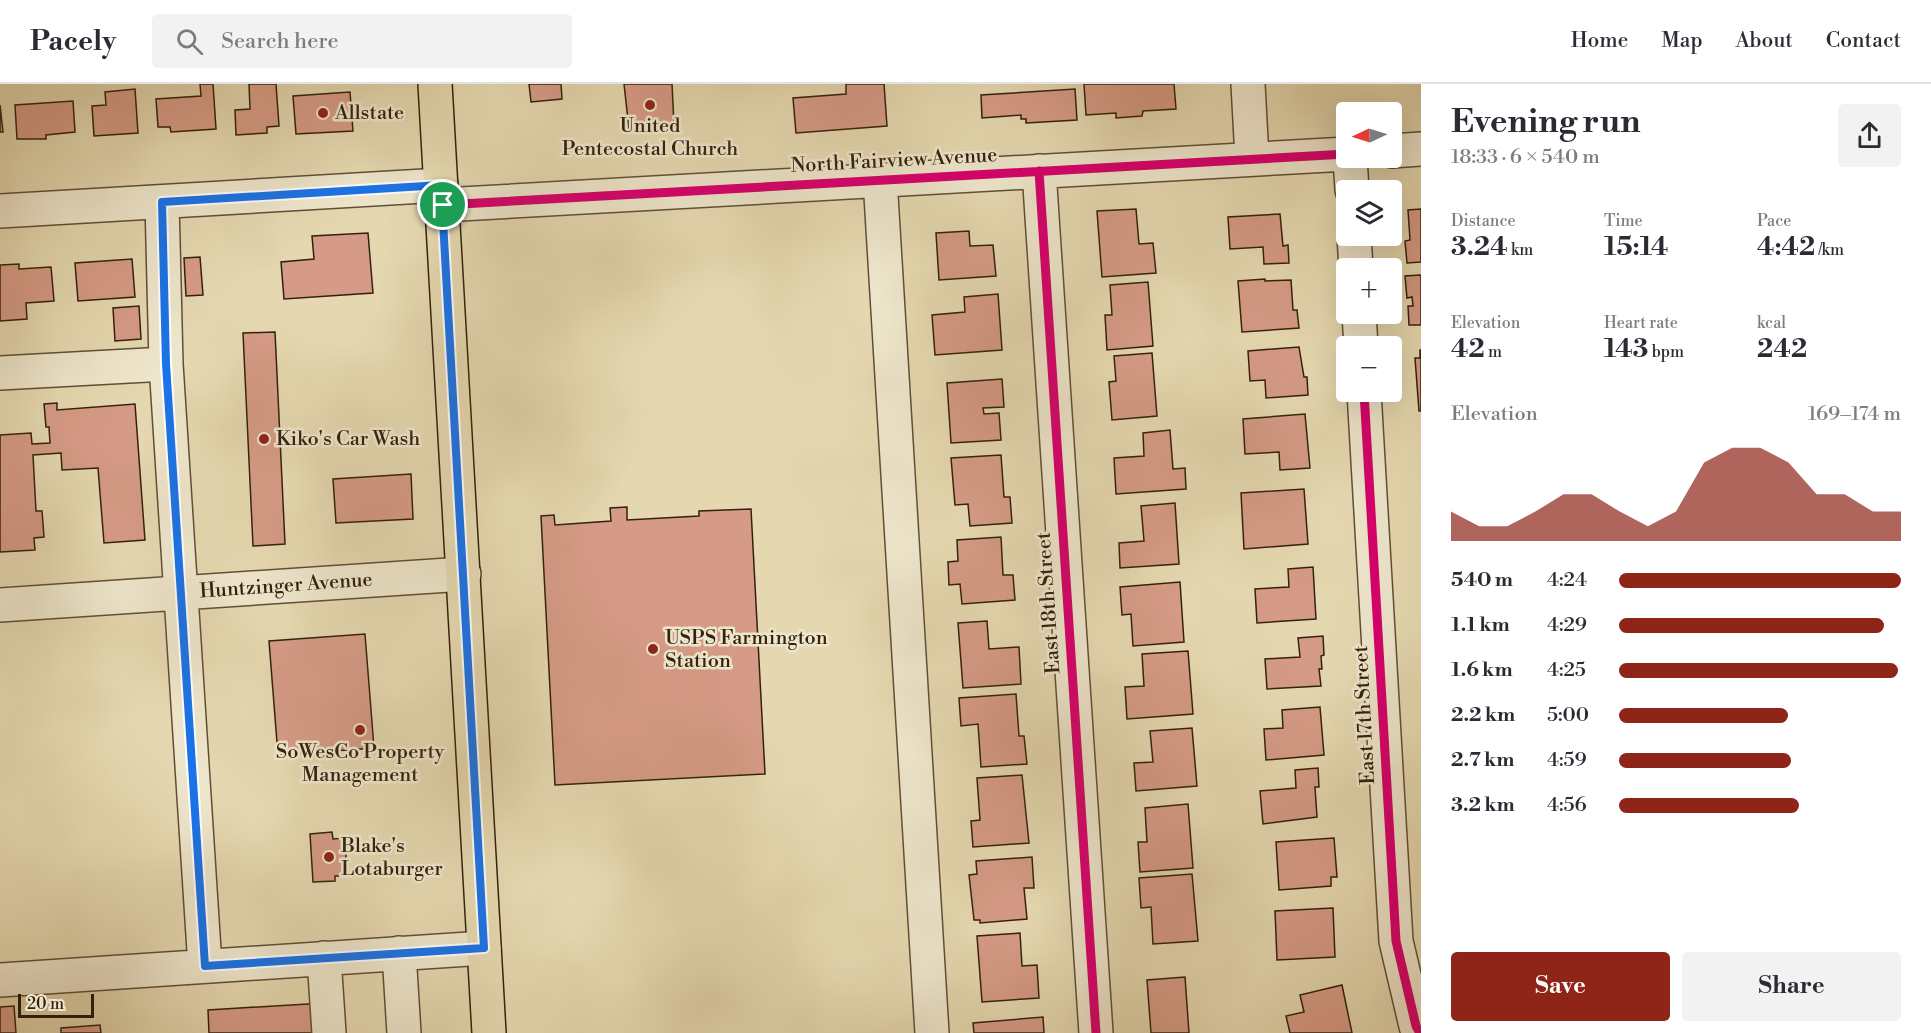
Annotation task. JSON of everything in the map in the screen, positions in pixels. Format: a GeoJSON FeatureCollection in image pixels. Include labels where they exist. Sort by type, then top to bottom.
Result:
{"type":"FeatureCollection","features":[{"type":"Feature","properties":{"kind":"main road"},"geometry":{"type":"LineString","coordinates":[[435,84],[489,1033]]}},
{"type":"Feature","properties":{"kind":"street"},"geometry":{"type":"LineString","coordinates":[[1248,84],[1252,158]]}},
{"type":"Feature","properties":{"kind":"street"},"geometry":{"type":"LineString","coordinates":[[1402,150],[1421,149]]}},
{"type":"Feature","properties":{"kind":"street","name":"North Fairview Avenue"},"geometry":{"type":"LineString","coordinates":[[0,211],[162,202],[442,195],[880,179],[1336,154]]}},
{"type":"Feature","properties":{"kind":"street","name":"East 18th Street"},"geometry":{"type":"LineString","coordinates":[[1039,171],[1096,1033]]}},
{"type":"Feature","properties":{"kind":"street"},"geometry":{"type":"LineString","coordinates":[[880,179],[932,1033]]}},
{"type":"Feature","properties":{"kind":"street"},"geometry":{"type":"LineString","coordinates":[[162,202],[166,364],[205,966]]}},
{"type":"Feature","properties":{"kind":"street"},"geometry":{"type":"LineString","coordinates":[[0,373],[166,364]]}},
{"type":"Feature","properties":{"kind":"street","name":"East 17th Street"},"geometry":{"type":"LineString","coordinates":[[1365,402],[1396,941],[1416,1026],[1420,1033]]}},
{"type":"Feature","properties":{"kind":"street","name":"Huntzinger Avenue"},"geometry":{"type":"LineString","coordinates":[[0,605],[464,574]]}},
{"type":"Feature","properties":{"kind":"street"},"geometry":{"type":"LineString","coordinates":[[0,980],[484,948]]}},
{"type":"Feature","properties":{"kind":"street"},"geometry":{"type":"LineString","coordinates":[[399,953],[404,1033]]}},
{"type":"Feature","properties":{"kind":"street"},"geometry":{"type":"LineString","coordinates":[[324,958],[329,1033]]}},
{"type":"Feature","properties":{"kind":"building"},"geometry":{"type":"Polygon","coordinates":[[[200,84],[213,84],[216,129],[171,132],[170,127],[158,127],[156,99],[201,96],[200,84]]]}},
{"type":"Feature","properties":{"kind":"building"},"geometry":{"type":"Polygon","coordinates":[[[249,84],[276,84],[279,126],[267,127],[267,133],[236,135],[235,110],[250,109],[249,84]]]}},
{"type":"Feature","properties":{"kind":"building"},"geometry":{"type":"Polygon","coordinates":[[[529,84],[561,84],[562,99],[531,102],[529,84]]]}},
{"type":"Feature","properties":{"kind":"building","name":"United Pentecostal Church"},"geometry":{"type":"Polygon","coordinates":[[[624,84],[672,84],[674,125],[629,129],[624,84]]]}},
{"type":"Feature","properties":{"kind":"building"},"geometry":{"type":"Polygon","coordinates":[[[846,84],[884,84],[887,126],[796,133],[793,98],[846,94],[846,84]]]}},
{"type":"Feature","properties":{"kind":"building"},"geometry":{"type":"Polygon","coordinates":[[[1084,84],[1174,84],[1176,109],[1143,111],[1142,116],[1116,118],[1116,113],[1086,115],[1084,84]]]}},
{"type":"Feature","properties":{"kind":"building"},"geometry":{"type":"Polygon","coordinates":[[[135,89],[138,133],[94,136],[92,106],[106,105],[105,92],[135,89]]]}},
{"type":"Feature","properties":{"kind":"building"},"geometry":{"type":"Polygon","coordinates":[[[1075,89],[1077,120],[1026,123],[1026,119],[1021,119],[1021,115],[982,118],[981,95],[1075,89]]]}},
{"type":"Feature","properties":{"kind":"building","name":"Allstate"},"geometry":{"type":"Polygon","coordinates":[[[350,92],[353,131],[296,134],[293,96],[350,92]]]}},
{"type":"Feature","properties":{"kind":"building"},"geometry":{"type":"Polygon","coordinates":[[[73,101],[75,132],[46,135],[46,139],[17,139],[15,105],[73,101]]]}},
{"type":"Feature","properties":{"kind":"building"},"geometry":{"type":"Polygon","coordinates":[[[0,105],[3,132],[0,132],[0,105]]]}},
{"type":"Feature","properties":{"kind":"building"},"geometry":{"type":"Polygon","coordinates":[[[1136,209],[1139,244],[1153,243],[1156,273],[1102,277],[1097,211],[1136,209]]]}},
{"type":"Feature","properties":{"kind":"building"},"geometry":{"type":"Polygon","coordinates":[[[1421,209],[1421,262],[1407,263],[1405,241],[1410,240],[1408,210],[1421,209]]]}},
{"type":"Feature","properties":{"kind":"building"},"geometry":{"type":"Polygon","coordinates":[[[1280,214],[1283,246],[1288,245],[1289,263],[1264,264],[1263,247],[1230,249],[1228,217],[1280,214]]]}},
{"type":"Feature","properties":{"kind":"building"},"geometry":{"type":"Polygon","coordinates":[[[969,231],[970,246],[993,245],[996,276],[939,280],[936,233],[969,231]]]}},
{"type":"Feature","properties":{"kind":"building"},"geometry":{"type":"Polygon","coordinates":[[[368,233],[373,293],[284,299],[281,262],[314,259],[312,236],[368,233]]]}},
{"type":"Feature","properties":{"kind":"building"},"geometry":{"type":"Polygon","coordinates":[[[200,257],[203,295],[186,296],[184,258],[200,257]]]}},
{"type":"Feature","properties":{"kind":"building"},"geometry":{"type":"Polygon","coordinates":[[[132,259],[135,297],[78,301],[75,263],[132,259]]]}},
{"type":"Feature","properties":{"kind":"building"},"geometry":{"type":"Polygon","coordinates":[[[19,264],[19,269],[51,267],[54,301],[26,303],[27,319],[0,321],[0,265],[19,264]]]}},
{"type":"Feature","properties":{"kind":"building"},"geometry":{"type":"Polygon","coordinates":[[[1421,275],[1421,325],[1409,325],[1408,306],[1413,306],[1412,297],[1407,298],[1405,276],[1421,275]]]}},
{"type":"Feature","properties":{"kind":"building"},"geometry":{"type":"Polygon","coordinates":[[[1265,279],[1265,281],[1291,280],[1293,310],[1297,310],[1299,328],[1242,332],[1238,281],[1265,279]]]}},
{"type":"Feature","properties":{"kind":"building"},"geometry":{"type":"Polygon","coordinates":[[[1148,282],[1153,346],[1107,350],[1105,315],[1112,315],[1110,285],[1148,282]]]}},
{"type":"Feature","properties":{"kind":"building"},"geometry":{"type":"Polygon","coordinates":[[[998,294],[1002,350],[935,355],[932,315],[965,312],[964,297],[998,294]]]}},
{"type":"Feature","properties":{"kind":"building"},"geometry":{"type":"Polygon","coordinates":[[[139,306],[141,339],[115,341],[113,308],[139,306]]]}},
{"type":"Feature","properties":{"kind":"building","name":"Kiko's Car Wash"},"geometry":{"type":"Polygon","coordinates":[[[275,332],[285,544],[253,546],[243,333],[275,332]]]}},
{"type":"Feature","properties":{"kind":"building"},"geometry":{"type":"Polygon","coordinates":[[[1299,347],[1304,377],[1307,377],[1308,395],[1266,398],[1265,380],[1250,381],[1248,351],[1299,347]]]}},
{"type":"Feature","properties":{"kind":"building"},"geometry":{"type":"Polygon","coordinates":[[[1420,350],[1421,411],[1419,411],[1415,358],[1420,358],[1420,350]]]}},
{"type":"Feature","properties":{"kind":"building"},"geometry":{"type":"Polygon","coordinates":[[[1152,353],[1157,416],[1112,420],[1109,382],[1116,381],[1114,356],[1152,353]]]}},
{"type":"Feature","properties":{"kind":"building"},"geometry":{"type":"Polygon","coordinates":[[[1002,379],[1004,407],[983,408],[984,414],[999,413],[1001,440],[951,443],[947,383],[1002,379]]]}},
{"type":"Feature","properties":{"kind":"building"},"geometry":{"type":"Polygon","coordinates":[[[57,403],[57,410],[135,404],[145,540],[104,543],[98,468],[62,470],[61,453],[33,455],[36,511],[42,511],[44,537],[34,538],[35,550],[0,552],[0,435],[31,433],[32,444],[50,443],[44,404],[57,403]]]}},
{"type":"Feature","properties":{"kind":"building"},"geometry":{"type":"Polygon","coordinates":[[[1305,414],[1310,468],[1280,470],[1279,452],[1245,454],[1243,419],[1305,414]]]}},
{"type":"Feature","properties":{"kind":"building"},"geometry":{"type":"Polygon","coordinates":[[[1170,430],[1173,469],[1185,468],[1186,489],[1116,494],[1114,458],[1144,456],[1143,433],[1170,430]]]}},
{"type":"Feature","properties":{"kind":"building"},"geometry":{"type":"Polygon","coordinates":[[[1001,455],[1004,497],[1010,497],[1012,523],[970,526],[968,504],[955,505],[951,458],[1001,455]]]}},
{"type":"Feature","properties":{"kind":"building"},"geometry":{"type":"Polygon","coordinates":[[[411,474],[413,519],[336,523],[333,479],[411,474]]]}},
{"type":"Feature","properties":{"kind":"building"},"geometry":{"type":"Polygon","coordinates":[[[1304,489],[1308,544],[1244,549],[1241,493],[1304,489]]]}},
{"type":"Feature","properties":{"kind":"building"},"geometry":{"type":"Polygon","coordinates":[[[1175,503],[1179,564],[1120,568],[1119,543],[1144,541],[1141,506],[1175,503]]]}},
{"type":"Feature","properties":{"kind":"building","name":"USPS Farmington Station"},"geometry":{"type":"Polygon","coordinates":[[[627,507],[627,520],[699,516],[699,511],[751,509],[765,774],[555,785],[541,516],[554,515],[555,525],[611,521],[610,508],[627,507]]]}},
{"type":"Feature","properties":{"kind":"building"},"geometry":{"type":"Polygon","coordinates":[[[1001,537],[1003,575],[1013,575],[1015,600],[962,604],[960,584],[949,585],[948,562],[958,561],[957,540],[1001,537]]]}},
{"type":"Feature","properties":{"kind":"building"},"geometry":{"type":"Polygon","coordinates":[[[1313,567],[1316,619],[1257,623],[1255,589],[1289,587],[1288,569],[1313,567]]]}},
{"type":"Feature","properties":{"kind":"building"},"geometry":{"type":"Polygon","coordinates":[[[1180,582],[1184,642],[1133,646],[1131,614],[1122,615],[1120,587],[1180,582]]]}},
{"type":"Feature","properties":{"kind":"building"},"geometry":{"type":"Polygon","coordinates":[[[987,621],[989,649],[1019,647],[1021,684],[963,688],[958,623],[987,621]]]}},
{"type":"Feature","properties":{"kind":"building"},"geometry":{"type":"Polygon","coordinates":[[[365,634],[374,748],[278,755],[269,641],[365,634]]]}},
{"type":"Feature","properties":{"kind":"building"},"geometry":{"type":"Polygon","coordinates":[[[1323,636],[1324,655],[1321,656],[1322,669],[1319,669],[1321,686],[1267,689],[1265,659],[1300,657],[1298,638],[1323,636]]]}},
{"type":"Feature","properties":{"kind":"building"},"geometry":{"type":"Polygon","coordinates":[[[1188,651],[1193,714],[1127,719],[1125,687],[1144,686],[1142,654],[1188,651]]]}},
{"type":"Feature","properties":{"kind":"building"},"geometry":{"type":"Polygon","coordinates":[[[1016,694],[1019,736],[1024,736],[1027,764],[981,767],[978,724],[961,726],[959,698],[1016,694]]]}},
{"type":"Feature","properties":{"kind":"building"},"geometry":{"type":"Polygon","coordinates":[[[1320,707],[1324,755],[1266,760],[1264,729],[1283,728],[1282,710],[1320,707]]]}},
{"type":"Feature","properties":{"kind":"building"},"geometry":{"type":"Polygon","coordinates":[[[1192,728],[1197,786],[1136,791],[1134,763],[1153,762],[1150,731],[1192,728]]]}},
{"type":"Feature","properties":{"kind":"building"},"geometry":{"type":"Polygon","coordinates":[[[1318,768],[1319,787],[1315,787],[1317,817],[1263,824],[1260,791],[1296,788],[1295,770],[1318,768]]]}},
{"type":"Feature","properties":{"kind":"building"},"geometry":{"type":"Polygon","coordinates":[[[1022,775],[1029,843],[973,847],[971,821],[980,820],[977,778],[1022,775]]]}},
{"type":"Feature","properties":{"kind":"building"},"geometry":{"type":"Polygon","coordinates":[[[1188,804],[1193,868],[1140,872],[1138,842],[1147,842],[1145,808],[1188,804]]]}},
{"type":"Feature","properties":{"kind":"building","name":"Blake's Lotaburger"},"geometry":{"type":"Polygon","coordinates":[[[332,832],[333,839],[345,838],[347,876],[335,876],[335,881],[313,882],[310,834],[332,832]]]}},
{"type":"Feature","properties":{"kind":"building"},"geometry":{"type":"Polygon","coordinates":[[[1334,838],[1337,877],[1331,877],[1331,886],[1279,890],[1276,842],[1334,838]]]}},
{"type":"Feature","properties":{"kind":"building"},"geometry":{"type":"Polygon","coordinates":[[[1032,857],[1034,888],[1024,888],[1027,919],[980,923],[980,920],[974,920],[969,875],[977,874],[976,861],[1032,857]]]}},
{"type":"Feature","properties":{"kind":"building"},"geometry":{"type":"Polygon","coordinates":[[[1192,874],[1198,941],[1153,944],[1151,907],[1141,908],[1139,878],[1192,874]]]}},
{"type":"Feature","properties":{"kind":"building"},"geometry":{"type":"Polygon","coordinates":[[[1333,908],[1335,957],[1277,960],[1275,911],[1333,908]]]}},
{"type":"Feature","properties":{"kind":"building"},"geometry":{"type":"Polygon","coordinates":[[[1020,933],[1022,966],[1037,965],[1039,998],[982,1002],[977,936],[1020,933]]]}},
{"type":"Feature","properties":{"kind":"building"},"geometry":{"type":"Polygon","coordinates":[[[1185,977],[1189,1033],[1151,1033],[1147,980],[1185,977]]]}},
{"type":"Feature","properties":{"kind":"building"},"geometry":{"type":"Polygon","coordinates":[[[1342,985],[1352,1033],[1290,1033],[1286,1016],[1304,1012],[1300,995],[1342,985]]]}},
{"type":"Feature","properties":{"kind":"building"},"geometry":{"type":"Polygon","coordinates":[[[324,1003],[326,1033],[209,1033],[208,1010],[324,1003]]]}},
{"type":"Feature","properties":{"kind":"building"},"geometry":{"type":"Polygon","coordinates":[[[14,1006],[16,1033],[0,1033],[0,1007],[14,1006]]]}},
{"type":"Feature","properties":{"kind":"building"},"geometry":{"type":"Polygon","coordinates":[[[1043,1017],[1044,1033],[974,1033],[973,1023],[1043,1017]]]}},
{"type":"Feature","properties":{"kind":"building"},"geometry":{"type":"Polygon","coordinates":[[[100,1025],[101,1033],[61,1033],[61,1028],[100,1025]]]}},
{"type":"Feature","properties":{"kind":"cycle path"},"geometry":{"type":"LineString","coordinates":[[443,205],[1336,155]]}},
{"type":"Feature","properties":{"kind":"cycle path"},"geometry":{"type":"LineString","coordinates":[[1039,171],[1096,1033]]}},
{"type":"Feature","properties":{"kind":"cycle path"},"geometry":{"type":"LineString","coordinates":[[1365,402],[1396,941],[1416,1026],[1420,1033]]}},
{"type":"Feature","properties":{"kind":"place","name":"United Pentecostal Church"},"geometry":{"type":"Point","coordinates":[650,105]}},
{"type":"Feature","properties":{"kind":"place","name":"Allstate"},"geometry":{"type":"Point","coordinates":[323,113]}},
{"type":"Feature","properties":{"kind":"place","name":"Kiko's Car Wash"},"geometry":{"type":"Point","coordinates":[264,439]}},
{"type":"Feature","properties":{"kind":"place","name":"USPS Farmington Station"},"geometry":{"type":"Point","coordinates":[653,649]}},
{"type":"Feature","properties":{"kind":"place","name":"SoWesCo Property Management"},"geometry":{"type":"Point","coordinates":[360,730]}},
{"type":"Feature","properties":{"kind":"place","name":"Blake's Lotaburger"},"geometry":{"type":"Point","coordinates":[329,857]}},
{"type":"Feature","properties":{"kind":"route"},"geometry":{"type":"LineString","coordinates":[[441,185],[443,205],[484,948],[205,966],[166,364],[162,202],[441,185]]}}]}
